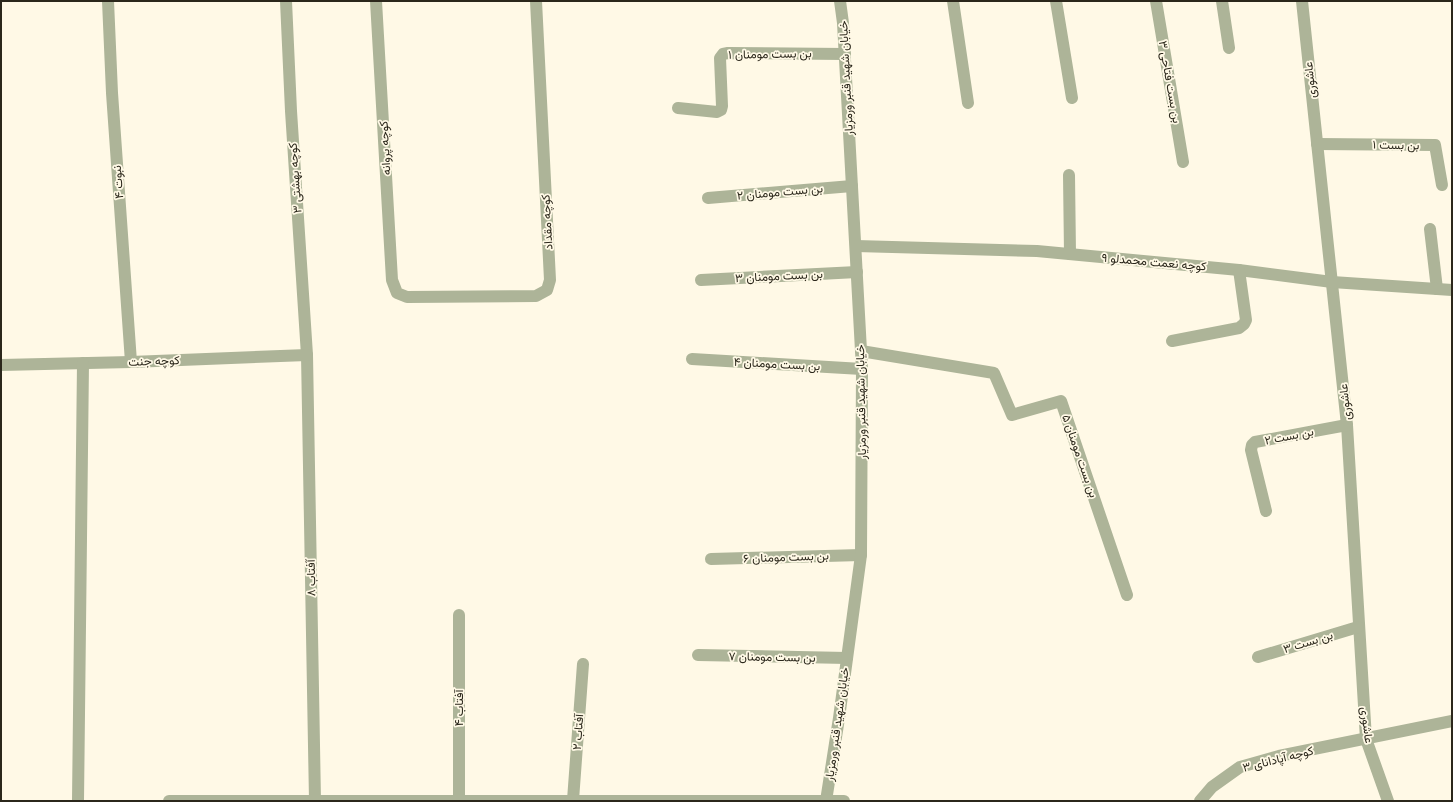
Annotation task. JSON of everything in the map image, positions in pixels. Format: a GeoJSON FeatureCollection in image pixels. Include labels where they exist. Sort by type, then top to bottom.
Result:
{"type":"FeatureCollection","features":[{"type":"Feature","properties":{"kind":"street","name":"نبوت ۴"},"geometry":{"type":"LineString","coordinates":[[108,1],[112,93],[131,362]]}},
{"type":"Feature","properties":{"kind":"street","name":"کوچه بهشتی ۳"},"geometry":{"type":"LineString","coordinates":[[286,1],[291,111],[307,355]]}},
{"type":"Feature","properties":{"kind":"street","name":"کوچه پروانه"},"geometry":{"type":"LineString","coordinates":[[376,1],[392,280],[397,293]]}},
{"type":"Feature","properties":{"kind":"street","name":"کوچه مقداد"},"geometry":{"type":"LineString","coordinates":[[397,293],[407,298],[536,296],[547,290],[550,280],[536,1]]}},
{"type":"Feature","properties":{"kind":"street","name":"خیابان شهید قنبر ورمزیار"},"geometry":{"type":"LineString","coordinates":[[826,801],[861,555],[862,369],[845,54],[840,1]]}},
{"type":"Feature","properties":{"kind":"street"},"geometry":{"type":"LineString","coordinates":[[953,1],[968,103]]}},
{"type":"Feature","properties":{"kind":"street"},"geometry":{"type":"LineString","coordinates":[[1056,1],[1072,98]]}},
{"type":"Feature","properties":{"kind":"street","name":"بن بست فتاحی ۳"},"geometry":{"type":"LineString","coordinates":[[1156,1],[1183,162]]}},
{"type":"Feature","properties":{"kind":"street"},"geometry":{"type":"LineString","coordinates":[[1222,1],[1230,48]]}},
{"type":"Feature","properties":{"kind":"street","name":"عاشوری"},"geometry":{"type":"LineString","coordinates":[[1302,1],[1347,425],[1358,627],[1366,739],[1388,801]]}},
{"type":"Feature","properties":{"kind":"street","name":"بن بست مومنان ۱"},"geometry":{"type":"LineString","coordinates":[[678,108],[717,112],[721,110],[720,58],[723,54],[728,52],[845,54]]}},
{"type":"Feature","properties":{"kind":"street","name":"۱ بن بست"},"geometry":{"type":"LineString","coordinates":[[1317,144],[1436,145],[1442,184]]}},
{"type":"Feature","properties":{"kind":"street"},"geometry":{"type":"LineString","coordinates":[[1069,175],[1070,254]]}},
{"type":"Feature","properties":{"kind":"street","name":"۲ بن بست مومنان"},"geometry":{"type":"LineString","coordinates":[[708,198],[852,186]]}},
{"type":"Feature","properties":{"kind":"street"},"geometry":{"type":"LineString","coordinates":[[1430,229],[1437,289]]}},
{"type":"Feature","properties":{"kind":"street","name":"کوچه نعمت محمدلو ۹"},"geometry":{"type":"LineString","coordinates":[[856,246],[1037,251],[1239,270],[1332,282],[1452,290]]}},
{"type":"Feature","properties":{"kind":"street"},"geometry":{"type":"LineString","coordinates":[[1172,341],[1239,328],[1244,324],[1246,320],[1239,270]]}},
{"type":"Feature","properties":{"kind":"street","name":"۳ بن بست مومنان"},"geometry":{"type":"LineString","coordinates":[[701,280],[857,272]]}},
{"type":"Feature","properties":{"kind":"street","name":"۵ بن بست مومنان"},"geometry":{"type":"LineString","coordinates":[[861,351],[994,373],[1012,415],[1061,400],[1127,595]]}},
{"type":"Feature","properties":{"kind":"street","name":"کوچه جنت"},"geometry":{"type":"LineString","coordinates":[[1,366],[307,355]]}},
{"type":"Feature","properties":{"kind":"street","name":"آفتاب ۸"},"geometry":{"type":"LineString","coordinates":[[307,355],[315,801]]}},
{"type":"Feature","properties":{"kind":"street","name":"۴ بن بست مومنان"},"geometry":{"type":"LineString","coordinates":[[692,359],[862,369]]}},
{"type":"Feature","properties":{"kind":"street"},"geometry":{"type":"LineString","coordinates":[[78,801],[84,363]]}},
{"type":"Feature","properties":{"kind":"street","name":"۲ بن بست"},"geometry":{"type":"LineString","coordinates":[[1266,511],[1251,450],[1252,445],[1255,442],[1347,425]]}},
{"type":"Feature","properties":{"kind":"street","name":"۶ بن بست مومنان"},"geometry":{"type":"LineString","coordinates":[[711,559],[861,555]]}},
{"type":"Feature","properties":{"kind":"street","name":"آفتاب ۴"},"geometry":{"type":"LineString","coordinates":[[459,615],[459,801]]}},
{"type":"Feature","properties":{"kind":"street","name":"۳ بن بست"},"geometry":{"type":"LineString","coordinates":[[1258,657],[1358,627]]}},
{"type":"Feature","properties":{"kind":"street","name":"۷ بن بست مومنان"},"geometry":{"type":"LineString","coordinates":[[698,655],[847,658]]}},
{"type":"Feature","properties":{"kind":"street","name":"آفتاب ۲"},"geometry":{"type":"LineString","coordinates":[[573,800],[583,664]]}},
{"type":"Feature","properties":{"kind":"street","name":"کوچه آپادانای ۳"},"geometry":{"type":"LineString","coordinates":[[1200,801],[1212,787],[1240,767],[1279,756],[1452,721]]}},
{"type":"Feature","properties":{"kind":"street"},"geometry":{"type":"LineString","coordinates":[[169,801],[844,801]]}}]}
